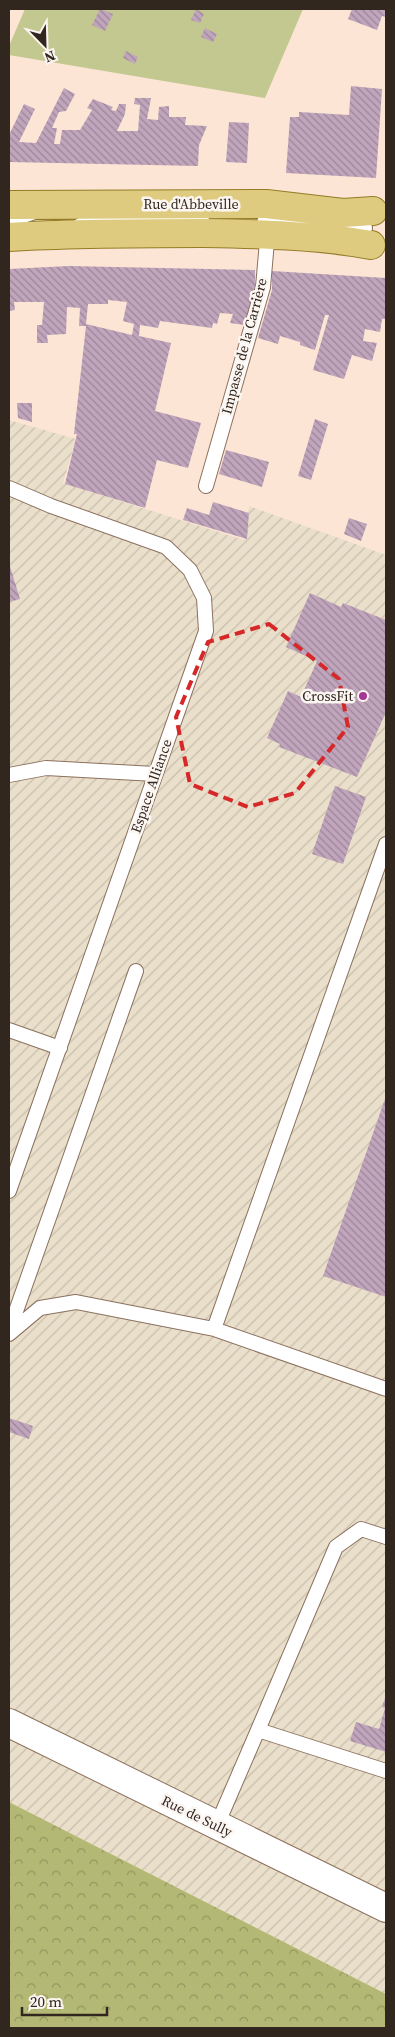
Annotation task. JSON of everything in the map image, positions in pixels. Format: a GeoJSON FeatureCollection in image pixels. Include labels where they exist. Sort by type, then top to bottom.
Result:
{"type":"FeatureCollection","features":[{"type":"Feature","properties":{"kind":"main road","name":"Rue d'Abbeville"},"geometry":{"type":"LineString","coordinates":[[9,204],[56,203],[267,220]]}},
{"type":"Feature","properties":{"kind":"main road","name":"Rue d'Abbeville"},"geometry":{"type":"LineString","coordinates":[[9,237],[267,220],[343,213],[376,228]]}},
{"type":"Feature","properties":{"kind":"street","name":"Rue de Sully"},"geometry":{"type":"LineString","coordinates":[[9,1723],[386,1908]]}},
{"type":"Feature","properties":{"kind":"lane"},"geometry":{"type":"LineString","coordinates":[[9,221],[56,203]]}},
{"type":"Feature","properties":{"kind":"lane","name":"Impasse de la Carrière"},"geometry":{"type":"LineString","coordinates":[[206,486],[263,287],[267,220]]}},
{"type":"Feature","properties":{"kind":"lane","name":"Espace Alliance"},"geometry":{"type":"LineString","coordinates":[[9,488],[51,506],[166,547],[190,570],[204,598],[206,631],[9,1191]]}},
{"type":"Feature","properties":{"kind":"lane"},"geometry":{"type":"LineString","coordinates":[[9,775],[46,768],[155,774]]}},
{"type":"Feature","properties":{"kind":"lane"},"geometry":{"type":"LineString","coordinates":[[214,1329],[386,844]]}},
{"type":"Feature","properties":{"kind":"lane"},"geometry":{"type":"LineString","coordinates":[[9,1332],[136,971]]}},
{"type":"Feature","properties":{"kind":"lane"},"geometry":{"type":"LineString","coordinates":[[9,1030],[60,1048]]}},
{"type":"Feature","properties":{"kind":"lane"},"geometry":{"type":"LineString","coordinates":[[9,1332],[40,1308],[76,1302],[214,1329],[386,1389]]}},
{"type":"Feature","properties":{"kind":"lane"},"geometry":{"type":"LineString","coordinates":[[217,1825],[336,1547],[361,1529],[386,1537]]}},
{"type":"Feature","properties":{"kind":"lane"},"geometry":{"type":"LineString","coordinates":[[258,1730],[386,1770]]}},
{"type":"Feature","properties":{"kind":"highlighted area"},"geometry":{"type":"Polygon","coordinates":[[[269,624],[339,679],[348,727],[295,793],[248,807],[190,784],[176,717],[208,642],[269,624]]]}},
{"type":"Feature","properties":{"kind":"shaded area"},"geometry":{"type":"Polygon","coordinates":[[[9,420],[76,439],[63,483],[244,540],[249,506],[386,555],[386,1994],[9,1802],[9,420]]]}},
{"type":"Feature","properties":{"kind":"green space"},"geometry":{"type":"Polygon","coordinates":[[[25,9],[303,9],[265,98],[9,55],[9,46],[25,9]]]}},
{"type":"Feature","properties":{"kind":"green space"},"geometry":{"type":"Polygon","coordinates":[[[9,1802],[386,1994],[386,2028],[9,2028],[9,1802]]]}},
{"type":"Feature","properties":{"kind":"building"},"geometry":{"type":"Polygon","coordinates":[[[100,9],[113,14],[105,31],[92,25],[100,9]]]}},
{"type":"Feature","properties":{"kind":"building"},"geometry":{"type":"Polygon","coordinates":[[[196,9],[204,14],[200,23],[191,20],[196,9]]]}},
{"type":"Feature","properties":{"kind":"building"},"geometry":{"type":"Polygon","coordinates":[[[352,9],[386,9],[386,17],[382,16],[377,30],[348,19],[352,9]]]}},
{"type":"Feature","properties":{"kind":"building"},"geometry":{"type":"Polygon","coordinates":[[[205,28],[217,34],[213,42],[201,37],[205,28]]]}},
{"type":"Feature","properties":{"kind":"building"},"geometry":{"type":"Polygon","coordinates":[[[126,51],[138,57],[135,64],[123,58],[126,51]]]}},
{"type":"Feature","properties":{"kind":"building"},"geometry":{"type":"Polygon","coordinates":[[[351,86],[382,89],[376,178],[286,173],[290,117],[299,117],[299,112],[349,115],[351,86]]]}},
{"type":"Feature","properties":{"kind":"building"},"geometry":{"type":"Polygon","coordinates":[[[64,88],[75,94],[66,111],[59,112],[52,128],[57,128],[54,144],[60,144],[62,130],[80,130],[92,110],[87,108],[93,99],[113,107],[111,110],[116,111],[119,104],[126,104],[125,114],[117,131],[138,131],[140,105],[134,104],[135,98],[151,98],[147,119],[158,120],[159,107],[169,106],[169,117],[186,117],[185,125],[207,126],[199,145],[198,166],[9,162],[9,135],[24,104],[35,109],[19,142],[36,143],[64,88]]]}},
{"type":"Feature","properties":{"kind":"building"},"geometry":{"type":"Polygon","coordinates":[[[229,122],[249,123],[247,163],[226,162],[229,122]]]}},
{"type":"Feature","properties":{"kind":"building"},"geometry":{"type":"Polygon","coordinates":[[[69,266],[255,270],[255,290],[245,325],[230,323],[233,314],[220,313],[217,324],[213,323],[212,328],[160,321],[158,328],[140,325],[139,336],[171,343],[155,411],[201,423],[188,468],[157,460],[145,508],[65,484],[77,434],[74,434],[86,326],[79,326],[80,308],[67,307],[66,334],[47,335],[48,343],[37,343],[37,325],[42,325],[44,302],[14,302],[15,310],[9,311],[9,269],[69,266]],[[108,300],[108,304],[88,304],[86,324],[132,335],[134,324],[123,321],[127,302],[108,300]]]}},
{"type":"Feature","properties":{"kind":"building"},"geometry":{"type":"Polygon","coordinates":[[[272,271],[386,278],[386,319],[382,319],[380,332],[365,329],[363,341],[377,343],[372,361],[352,355],[344,379],[313,370],[329,315],[325,315],[315,350],[300,345],[300,342],[280,336],[278,344],[258,338],[272,290],[272,271]]]}},
{"type":"Feature","properties":{"kind":"building"},"geometry":{"type":"Polygon","coordinates":[[[17,403],[32,403],[32,422],[18,418],[17,403]]]}},
{"type":"Feature","properties":{"kind":"building"},"geometry":{"type":"Polygon","coordinates":[[[315,419],[328,424],[311,480],[298,476],[315,419]]]}},
{"type":"Feature","properties":{"kind":"building"},"geometry":{"type":"Polygon","coordinates":[[[226,450],[269,462],[262,487],[219,474],[226,450]]]}},
{"type":"Feature","properties":{"kind":"building"},"geometry":{"type":"Polygon","coordinates":[[[213,502],[249,513],[247,539],[183,520],[187,508],[209,515],[213,502]]]}},
{"type":"Feature","properties":{"kind":"building"},"geometry":{"type":"Polygon","coordinates":[[[349,518],[367,524],[361,541],[344,534],[349,518]]]}},
{"type":"Feature","properties":{"kind":"building"},"geometry":{"type":"Polygon","coordinates":[[[9,563],[20,599],[9,602],[9,563]]]}},
{"type":"Feature","properties":{"kind":"building"},"geometry":{"type":"Polygon","coordinates":[[[310,593],[341,607],[343,603],[386,620],[386,712],[357,777],[279,747],[280,744],[267,738],[288,691],[301,697],[317,661],[286,647],[310,593]]]}},
{"type":"Feature","properties":{"kind":"building"},"geometry":{"type":"Polygon","coordinates":[[[335,786],[366,797],[343,864],[312,854],[335,786]]]}},
{"type":"Feature","properties":{"kind":"building"},"geometry":{"type":"Polygon","coordinates":[[[386,1096],[386,1297],[323,1276],[386,1096]]]}},
{"type":"Feature","properties":{"kind":"building"},"geometry":{"type":"Polygon","coordinates":[[[9,1418],[33,1426],[29,1439],[9,1432],[9,1418]]]}},
{"type":"Feature","properties":{"kind":"building"},"geometry":{"type":"Polygon","coordinates":[[[386,1695],[386,1752],[350,1741],[356,1722],[379,1729],[385,1708],[382,1707],[386,1695]]]}},
{"type":"Feature","properties":{"kind":"place","name":"CrossFit"},"geometry":{"type":"Point","coordinates":[363,696]}}]}
